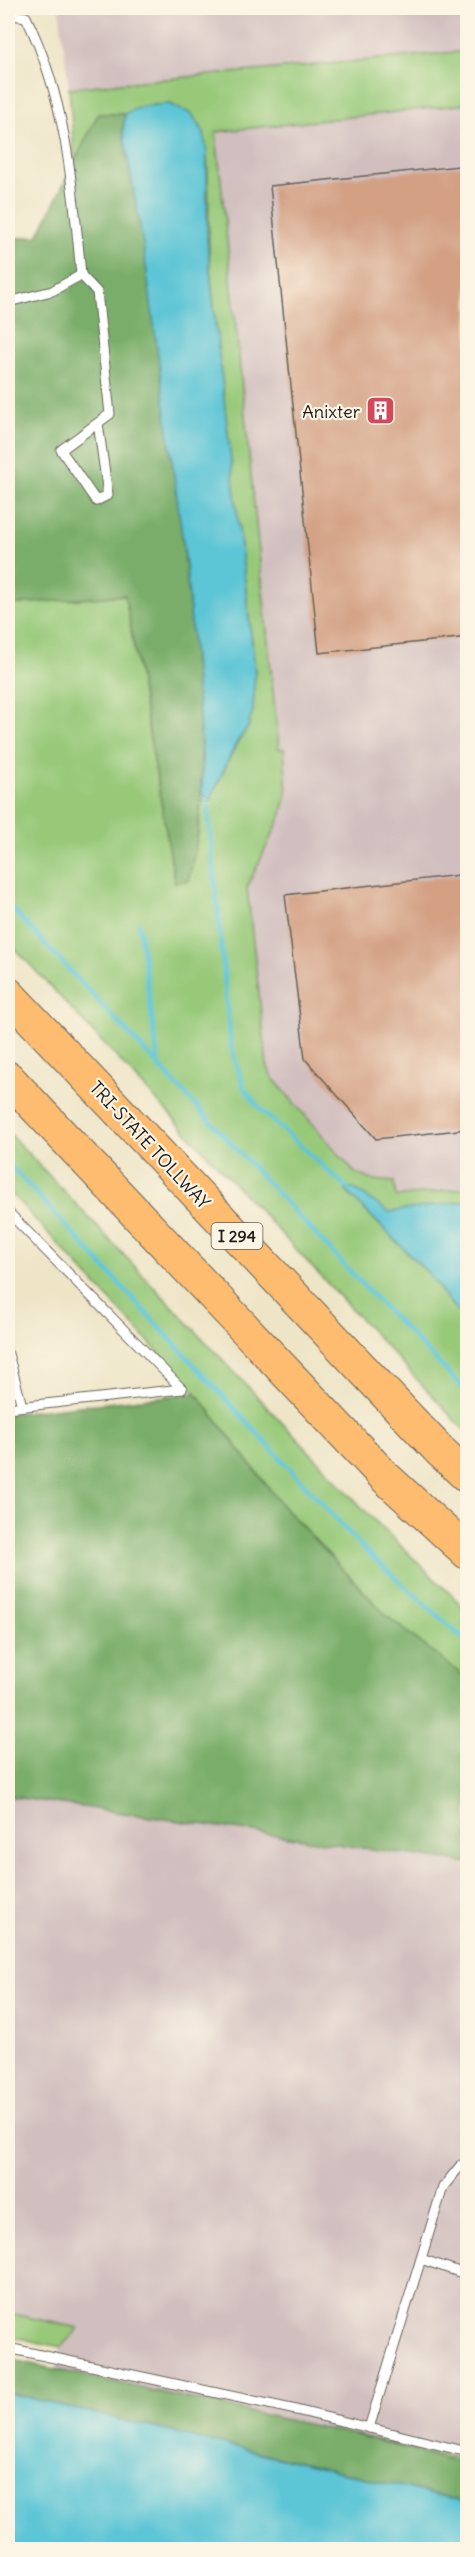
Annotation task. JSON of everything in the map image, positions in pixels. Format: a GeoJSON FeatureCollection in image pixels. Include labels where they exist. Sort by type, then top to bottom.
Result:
{"type":"FeatureCollection","features":[{"type":"Feature","properties":{"kind":"highway","name":"TRI-STATE TOLLWAY"},"geometry":{"type":"LineString","coordinates":[[8,994],[440,1451],[468,1477]]}},
{"type":"Feature","properties":{"kind":"highway"},"geometry":{"type":"LineString","coordinates":[[8,1078],[385,1477],[468,1553]]}},
{"type":"Feature","properties":{"kind":"lane"},"geometry":{"type":"LineString","coordinates":[[11,13],[26,16],[40,45],[61,110],[72,180],[81,275],[97,292],[110,414],[61,450],[96,501],[108,495],[98,423]]}},
{"type":"Feature","properties":{"kind":"lane"},"geometry":{"type":"LineString","coordinates":[[8,302],[52,291],[81,275]]}},
{"type":"Feature","properties":{"kind":"lane"},"geometry":{"type":"LineString","coordinates":[[8,1212],[182,1389],[8,1408]]}},
{"type":"Feature","properties":{"kind":"lane"},"geometry":{"type":"LineString","coordinates":[[8,1354],[22,1406]]}},
{"type":"Feature","properties":{"kind":"lane"},"geometry":{"type":"LineString","coordinates":[[369,2428],[443,2187],[461,2165],[468,2164]]}},
{"type":"Feature","properties":{"kind":"lane"},"geometry":{"type":"LineString","coordinates":[[420,2259],[468,2275]]}},
{"type":"Feature","properties":{"kind":"lane"},"geometry":{"type":"LineString","coordinates":[[8,2348],[468,2452]]}},
{"type":"Feature","properties":{"kind":"shaded area"},"geometry":{"type":"Polygon","coordinates":[[[59,8],[467,8],[467,51],[69,88],[59,8]]]}},
{"type":"Feature","properties":{"kind":"shaded area"},"geometry":{"type":"Polygon","coordinates":[[[467,104],[467,1188],[395,1197],[392,1181],[372,1180],[355,1173],[272,1077],[267,1065],[247,888],[270,842],[287,792],[284,749],[279,749],[216,132],[467,104]]]}},
{"type":"Feature","properties":{"kind":"shaded area"},"geometry":{"type":"Polygon","coordinates":[[[8,1796],[467,1863],[467,2461],[57,2370],[61,2347],[78,2328],[8,2313],[8,1796]]]}},
{"type":"Feature","properties":{"kind":"green space"},"geometry":{"type":"Polygon","coordinates":[[[467,51],[467,104],[216,132],[279,749],[284,749],[287,792],[282,814],[247,888],[267,1065],[272,1077],[355,1173],[372,1180],[394,1182],[396,1197],[467,1188],[467,1201],[392,1212],[382,1210],[353,1188],[347,1187],[346,1191],[429,1274],[450,1303],[467,1321],[467,1433],[8,941],[8,605],[125,595],[175,882],[198,818],[202,793],[206,799],[211,798],[236,744],[248,727],[255,670],[210,267],[208,172],[204,137],[199,123],[132,110],[125,114],[98,114],[75,165],[69,88],[467,51]]]}},
{"type":"Feature","properties":{"kind":"green space"},"geometry":{"type":"Polygon","coordinates":[[[98,114],[125,114],[123,131],[144,247],[177,488],[188,585],[201,757],[199,819],[188,881],[175,882],[125,595],[8,605],[8,239],[38,236],[98,114]]]}},
{"type":"Feature","properties":{"kind":"green space"},"geometry":{"type":"Polygon","coordinates":[[[8,1132],[370,1516],[467,1610],[467,1679],[388,1617],[281,1504],[196,1393],[8,1190],[8,1132]]]}},
{"type":"Feature","properties":{"kind":"green space"},"geometry":{"type":"Polygon","coordinates":[[[196,1393],[281,1504],[388,1617],[467,1679],[467,1863],[8,1796],[8,1414],[196,1393]]]}},
{"type":"Feature","properties":{"kind":"green space"},"geometry":{"type":"Polygon","coordinates":[[[8,2313],[79,2328],[61,2347],[8,2336],[8,2313]]]}},
{"type":"Feature","properties":{"kind":"green space"},"geometry":{"type":"Polygon","coordinates":[[[8,2359],[361,2436],[467,2466],[467,2502],[8,2393],[8,2359]]]}},
{"type":"Feature","properties":{"kind":"green space"},"geometry":{"type":"Polygon","coordinates":[[[361,2436],[467,2461],[467,2466],[361,2436]]]}},
{"type":"Feature","properties":{"kind":"water"},"geometry":{"type":"Polygon","coordinates":[[[169,104],[192,114],[204,133],[207,153],[207,238],[255,670],[253,710],[248,727],[236,744],[211,798],[207,799],[202,793],[202,753],[186,565],[143,244],[123,131],[125,114],[130,111],[151,105],[169,104]]]}},
{"type":"Feature","properties":{"kind":"water"},"geometry":{"type":"Polygon","coordinates":[[[346,1187],[353,1188],[389,1212],[467,1201],[467,1321],[450,1303],[429,1274],[346,1191],[346,1187]]]}},
{"type":"Feature","properties":{"kind":"water"},"geometry":{"type":"Polygon","coordinates":[[[8,2393],[467,2502],[467,2549],[8,2549],[8,2393]]]}},
{"type":"Feature","properties":{"kind":"building","name":"Anixter"},"geometry":{"type":"Polygon","coordinates":[[[468,165],[468,637],[319,653],[270,186],[468,165]]]}},
{"type":"Feature","properties":{"kind":"building"},"geometry":{"type":"Polygon","coordinates":[[[468,874],[468,1129],[376,1139],[305,1059],[285,895],[468,874]]]}},
{"type":"Feature","properties":{"kind":"waterway"},"geometry":{"type":"LineString","coordinates":[[207,799],[231,1046],[244,1088],[261,1110],[346,1187]]}},
{"type":"Feature","properties":{"kind":"waterway"},"geometry":{"type":"LineString","coordinates":[[8,904],[376,1299],[468,1393]]}},
{"type":"Feature","properties":{"kind":"waterway"},"geometry":{"type":"LineString","coordinates":[[139,924],[159,1068]]}},
{"type":"Feature","properties":{"kind":"waterway"},"geometry":{"type":"LineString","coordinates":[[8,1163],[365,1550],[468,1643]]}},
{"type":"Feature","properties":{"kind":"place","name":"Anixter"},"geometry":{"type":"Point","coordinates":[381,411]}}]}
